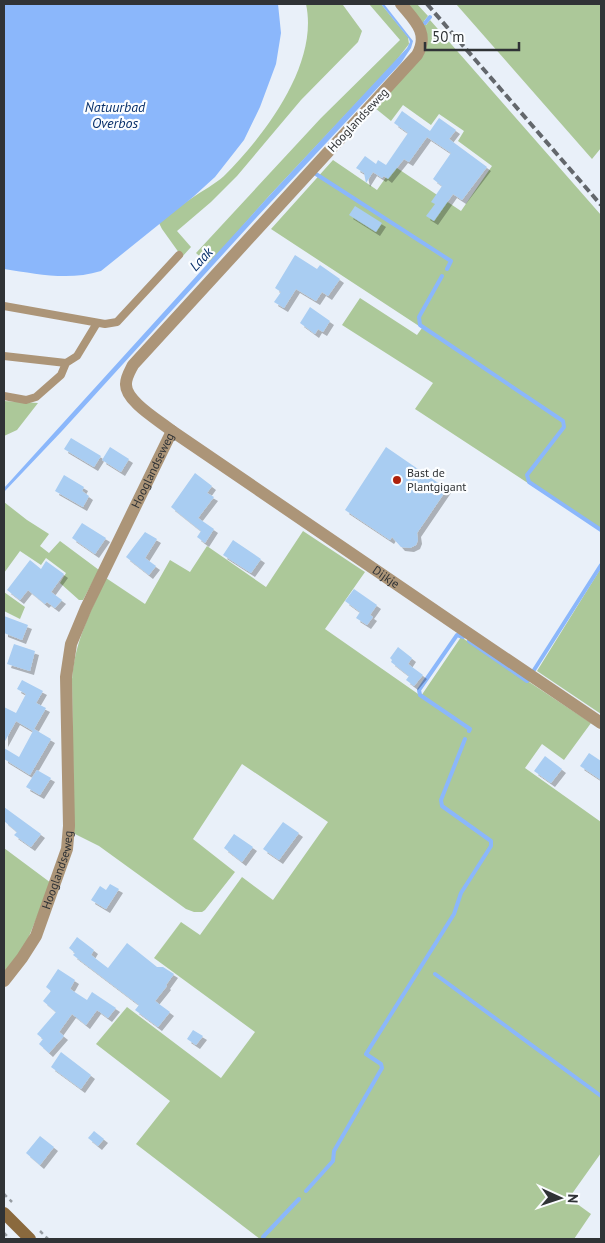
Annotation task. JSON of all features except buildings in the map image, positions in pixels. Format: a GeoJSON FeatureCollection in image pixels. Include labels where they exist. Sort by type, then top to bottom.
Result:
{"type":"FeatureCollection","features":[{"type":"Feature","properties":{"kind":"main road"},"geometry":{"type":"LineString","coordinates":[[4,1212],[30,1239]]}},
{"type":"Feature","properties":{"kind":"street","name":"Hooglandseweg"},"geometry":{"type":"LineString","coordinates":[[4,981],[36,936],[67,849],[69,826],[66,677],[68,656],[86,608],[172,431],[136,403],[129,394],[126,384],[133,365],[417,55],[422,44],[422,33],[401,4]]}},
{"type":"Feature","properties":{"kind":"street","name":"Dijkje"},"geometry":{"type":"LineString","coordinates":[[172,431],[601,723]]}},
{"type":"Feature","properties":{"kind":"lane"},"geometry":{"type":"LineString","coordinates":[[4,306],[97,323],[117,322],[179,255]]}},
{"type":"Feature","properties":{"kind":"lane"},"geometry":{"type":"LineString","coordinates":[[4,396],[26,400],[36,397],[61,375],[66,364],[76,356],[97,323]]}},
{"type":"Feature","properties":{"kind":"lane"},"geometry":{"type":"LineString","coordinates":[[4,356],[66,364]]}},
{"type":"Feature","properties":{"kind":"path"},"geometry":{"type":"LineString","coordinates":[[4,1233],[10,1239]]}},
{"type":"Feature","properties":{"kind":"green space"},"geometry":{"type":"Polygon","coordinates":[[[306,4],[344,4],[362,31],[358,42],[301,100],[237,176],[211,202],[177,231],[191,247],[182,257],[159,223],[224,176],[256,140],[271,119],[297,74],[308,27],[306,4]]]}},
{"type":"Feature","properties":{"kind":"green space"},"geometry":{"type":"Polygon","coordinates":[[[369,4],[381,4],[408,37],[409,44],[395,62],[270,195],[209,264],[207,263],[196,253],[321,118],[400,40],[369,4]]]}},
{"type":"Feature","properties":{"kind":"green space"},"geometry":{"type":"Polygon","coordinates":[[[405,4],[417,4],[428,16],[424,21],[426,25],[430,20],[601,215],[601,531],[415,409],[433,383],[342,325],[360,298],[417,335],[422,328],[271,229],[333,160],[377,190],[394,166],[461,211],[492,166],[458,141],[464,131],[439,114],[431,125],[403,105],[391,121],[375,108],[426,50],[427,41],[405,4]]]}},
{"type":"Feature","properties":{"kind":"green space"},"geometry":{"type":"Polygon","coordinates":[[[456,4],[601,4],[601,148],[592,159],[456,4]]]}},
{"type":"Feature","properties":{"kind":"green space"},"geometry":{"type":"Polygon","coordinates":[[[4,401],[38,403],[17,430],[4,436],[4,401]]]}},
{"type":"Feature","properties":{"kind":"green space"},"geometry":{"type":"Polygon","coordinates":[[[4,502],[49,534],[40,546],[49,553],[60,541],[99,570],[83,600],[79,600],[60,583],[66,573],[46,558],[41,565],[20,551],[4,573],[4,502]]]}},
{"type":"Feature","properties":{"kind":"green space"},"geometry":{"type":"Polygon","coordinates":[[[303,531],[365,572],[325,629],[421,696],[461,637],[591,723],[564,760],[542,744],[525,768],[601,822],[601,1153],[569,1198],[591,1214],[574,1239],[260,1239],[136,1144],[170,1101],[96,1044],[127,1007],[221,1078],[255,1032],[154,958],[181,922],[200,935],[242,877],[273,900],[328,822],[242,764],[193,839],[235,872],[202,912],[186,909],[99,846],[75,834],[72,679],[76,652],[84,627],[106,578],[145,604],[170,560],[190,572],[207,546],[266,587],[303,531]]]}},
{"type":"Feature","properties":{"kind":"green space"},"geometry":{"type":"Polygon","coordinates":[[[601,568],[601,714],[537,671],[601,568]]]}},
{"type":"Feature","properties":{"kind":"green space"},"geometry":{"type":"Polygon","coordinates":[[[4,592],[25,607],[20,619],[4,611],[4,592]]]}},
{"type":"Feature","properties":{"kind":"green space"},"geometry":{"type":"Polygon","coordinates":[[[4,848],[51,883],[25,946],[4,973],[4,848]]]}},
{"type":"Feature","properties":{"kind":"water","name":"Natuurbad Overbos"},"geometry":{"type":"Polygon","coordinates":[[[4,4],[278,4],[281,33],[276,64],[260,107],[244,140],[215,177],[101,271],[77,276],[65,276],[4,269],[4,4]]]}},
{"type":"Feature","properties":{"kind":"water"},"geometry":{"type":"Polygon","coordinates":[[[381,4],[384,4],[413,41],[411,48],[401,63],[4,492],[4,488],[270,195],[407,48],[410,42],[409,39],[381,4]]]}},
{"type":"Feature","properties":{"kind":"waterway","name":"Laak"},"geometry":{"type":"LineString","coordinates":[[425,23],[430,17]]}},
{"type":"Feature","properties":{"kind":"waterway"},"geometry":{"type":"LineString","coordinates":[[316,174],[451,261],[447,269]]}},
{"type":"Feature","properties":{"kind":"waterway"},"geometry":{"type":"LineString","coordinates":[[442,276],[419,317],[420,325],[563,421],[564,427],[527,475],[529,482],[601,530]]}},
{"type":"Feature","properties":{"kind":"waterway"},"geometry":{"type":"LineString","coordinates":[[534,670],[601,565]]}},
{"type":"Feature","properties":{"kind":"waterway"},"geometry":{"type":"LineString","coordinates":[[463,637],[457,635],[419,690],[420,695],[470,729],[469,731]]}},
{"type":"Feature","properties":{"kind":"waterway"},"geometry":{"type":"LineString","coordinates":[[469,641],[528,680]]}},
{"type":"Feature","properties":{"kind":"waterway"},"geometry":{"type":"LineString","coordinates":[[306,1191],[333,1161],[334,1151],[382,1068],[381,1064],[366,1054],[454,914],[461,893],[491,846],[491,841],[442,806],[441,800],[465,739]]}},
{"type":"Feature","properties":{"kind":"waterway"},"geometry":{"type":"LineString","coordinates":[[435,974],[601,1096]]}},
{"type":"Feature","properties":{"kind":"waterway"},"geometry":{"type":"LineString","coordinates":[[264,1239],[263,1237],[299,1199]]}},
{"type":"Feature","properties":{"kind":"railway"},"geometry":{"type":"LineString","coordinates":[[427,4],[601,205]]}},
{"type":"Feature","properties":{"kind":"place","name":"Bast de Plantgigant"},"geometry":{"type":"Point","coordinates":[397,480]}}]}
